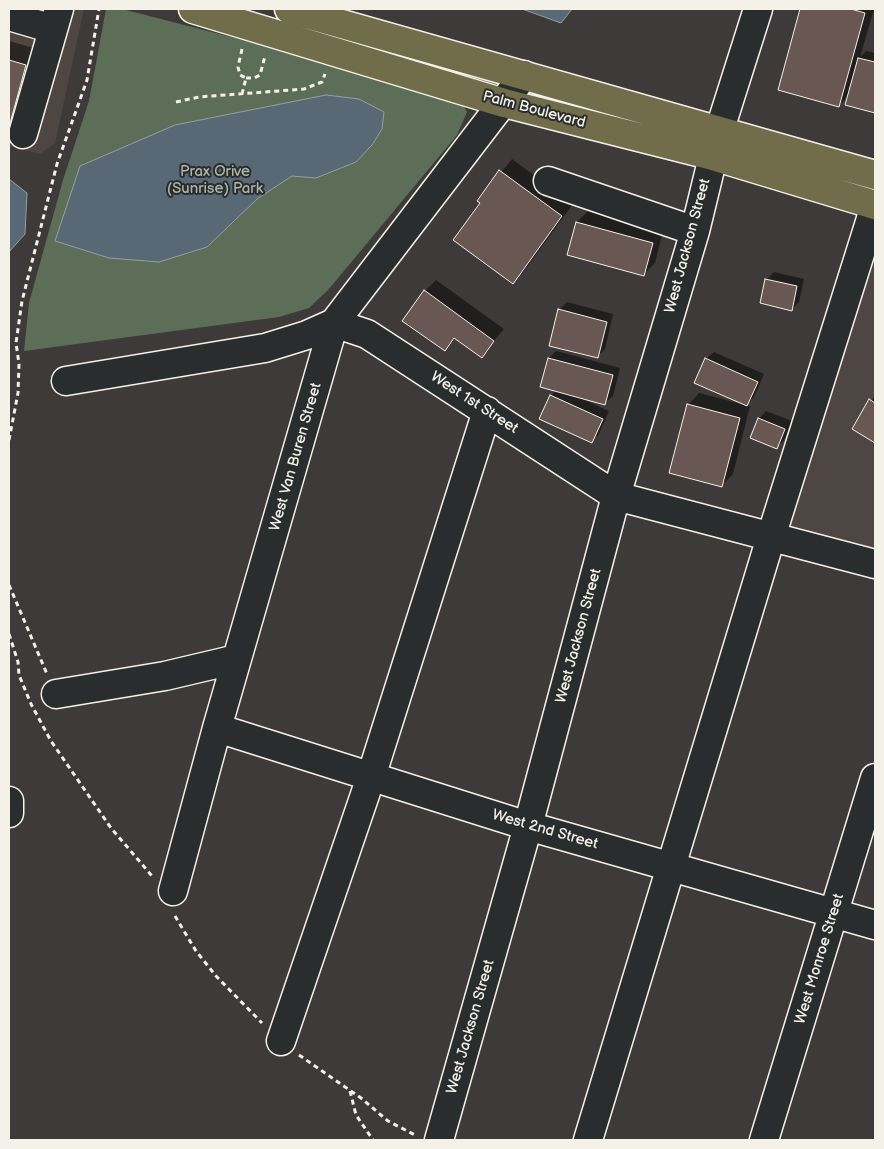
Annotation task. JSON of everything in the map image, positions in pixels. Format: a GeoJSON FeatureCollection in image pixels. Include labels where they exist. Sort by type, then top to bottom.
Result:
{"type":"FeatureCollection","features":[{"type":"Feature","properties":{"kind":"main road","name":"Palm Boulevard"},"geometry":{"type":"LineString","coordinates":[[194,9],[504,103],[875,175]]}},
{"type":"Feature","properties":{"kind":"main road","name":"Palm Boulevard"},"geometry":{"type":"LineString","coordinates":[[300,10],[524,75],[716,144],[875,206]]}},
{"type":"Feature","properties":{"kind":"street","name":"West Jackson Street"},"geometry":{"type":"LineString","coordinates":[[439,1140],[528,826],[616,496],[695,231],[716,144],[758,9]]}},
{"type":"Feature","properties":{"kind":"street"},"geometry":{"type":"LineString","coordinates":[[9,16],[56,19],[23,134]]}},
{"type":"Feature","properties":{"kind":"street","name":"West Van Buren Street"},"geometry":{"type":"LineString","coordinates":[[173,891],[217,728],[334,323],[524,75]]}},
{"type":"Feature","properties":{"kind":"street"},"geometry":{"type":"LineString","coordinates":[[548,181],[695,231]]}},
{"type":"Feature","properties":{"kind":"street"},"geometry":{"type":"LineString","coordinates":[[588,1140],[771,537],[875,206]]}},
{"type":"Feature","properties":{"kind":"street"},"geometry":{"type":"LineString","coordinates":[[66,381],[265,348],[307,335],[334,323]]}},
{"type":"Feature","properties":{"kind":"street","name":"West 1st Street"},"geometry":{"type":"LineString","coordinates":[[334,323],[367,334],[616,496],[875,564]]}},
{"type":"Feature","properties":{"kind":"street"},"geometry":{"type":"LineString","coordinates":[[282,1041],[371,777],[486,412]]}},
{"type":"Feature","properties":{"kind":"street"},"geometry":{"type":"LineString","coordinates":[[56,694],[165,676],[237,659]]}},
{"type":"Feature","properties":{"kind":"street","name":"West 2nd Street"},"geometry":{"type":"LineString","coordinates":[[217,728],[528,826],[875,925]]}},
{"type":"Feature","properties":{"kind":"street","name":"West Monroe Street"},"geometry":{"type":"LineString","coordinates":[[764,1140],[875,778]]}},
{"type":"Feature","properties":{"kind":"street"},"geometry":{"type":"LineString","coordinates":[[9,801],[9,813]]}},
{"type":"Feature","properties":{"kind":"path"},"geometry":{"type":"LineString","coordinates":[[9,440],[18,393],[19,364],[16,343],[22,301],[57,164],[87,80],[99,9]]}},
{"type":"Feature","properties":{"kind":"path"},"geometry":{"type":"LineString","coordinates":[[242,48],[238,67],[240,75],[246,78],[254,78],[260,75],[265,55]]}},
{"type":"Feature","properties":{"kind":"path"},"geometry":{"type":"LineString","coordinates":[[176,102],[199,97],[304,89],[322,82],[325,73]]}},
{"type":"Feature","properties":{"kind":"path"},"geometry":{"type":"LineString","coordinates":[[242,94],[246,78]]}},
{"type":"Feature","properties":{"kind":"path"},"geometry":{"type":"LineString","coordinates":[[9,585],[56,694]]}},
{"type":"Feature","properties":{"kind":"path"},"geometry":{"type":"LineString","coordinates":[[350,1091],[356,1115],[373,1140]]}},
{"type":"Feature","properties":{"kind":"shaded area"},"geometry":{"type":"Polygon","coordinates":[[[9,9],[84,9],[55,143],[40,154],[9,146],[9,9]]]}},
{"type":"Feature","properties":{"kind":"shaded area"},"geometry":{"type":"Polygon","coordinates":[[[875,229],[875,554],[783,526],[875,229]]]}},
{"type":"Feature","properties":{"kind":"green space","name":"Prax Orive (Sunrise) Park"},"geometry":{"type":"Polygon","coordinates":[[[106,9],[122,9],[457,95],[467,112],[457,135],[329,289],[309,308],[279,317],[24,351],[29,303],[63,180],[89,101],[106,9]]]}},
{"type":"Feature","properties":{"kind":"water"},"geometry":{"type":"Polygon","coordinates":[[[522,9],[572,9],[561,23],[522,9]]]}},
{"type":"Feature","properties":{"kind":"water"},"geometry":{"type":"Polygon","coordinates":[[[326,95],[359,99],[384,112],[382,129],[372,145],[356,162],[316,178],[292,176],[257,199],[207,247],[159,262],[109,258],[55,241],[80,166],[175,125],[326,95]]]}},
{"type":"Feature","properties":{"kind":"water"},"geometry":{"type":"Polygon","coordinates":[[[9,179],[27,193],[25,234],[9,252],[9,179]]]}},
{"type":"Feature","properties":{"kind":"building"},"geometry":{"type":"Polygon","coordinates":[[[800,9],[851,9],[865,13],[839,107],[778,90],[800,9]]]}},
{"type":"Feature","properties":{"kind":"building"},"geometry":{"type":"Polygon","coordinates":[[[858,58],[875,62],[875,113],[845,105],[858,58]]]}},
{"type":"Feature","properties":{"kind":"building"},"geometry":{"type":"Polygon","coordinates":[[[9,60],[26,65],[9,127],[9,60]]]}},
{"type":"Feature","properties":{"kind":"building"},"geometry":{"type":"Polygon","coordinates":[[[499,170],[562,216],[513,284],[453,240],[480,203],[477,201],[499,170]]]}},
{"type":"Feature","properties":{"kind":"building"},"geometry":{"type":"Polygon","coordinates":[[[576,222],[653,243],[644,276],[567,255],[576,222]]]}},
{"type":"Feature","properties":{"kind":"building"},"geometry":{"type":"Polygon","coordinates":[[[765,279],[797,286],[792,311],[760,303],[765,279]]]}},
{"type":"Feature","properties":{"kind":"building"},"geometry":{"type":"Polygon","coordinates":[[[424,290],[494,341],[482,358],[454,338],[445,351],[402,321],[424,290]]]}},
{"type":"Feature","properties":{"kind":"building"},"geometry":{"type":"Polygon","coordinates":[[[558,309],[607,322],[598,358],[549,346],[558,309]]]}},
{"type":"Feature","properties":{"kind":"building"},"geometry":{"type":"Polygon","coordinates":[[[548,358],[613,375],[605,405],[540,387],[548,358]]]}},
{"type":"Feature","properties":{"kind":"building"},"geometry":{"type":"Polygon","coordinates":[[[705,358],[758,382],[747,406],[694,383],[705,358]]]}},
{"type":"Feature","properties":{"kind":"building"},"geometry":{"type":"Polygon","coordinates":[[[550,395],[603,419],[592,443],[539,419],[550,395]]]}},
{"type":"Feature","properties":{"kind":"building"},"geometry":{"type":"Polygon","coordinates":[[[869,399],[875,403],[875,443],[852,429],[869,399]]]}},
{"type":"Feature","properties":{"kind":"building"},"geometry":{"type":"Polygon","coordinates":[[[687,404],[740,418],[722,487],[669,473],[687,404]]]}},
{"type":"Feature","properties":{"kind":"building"},"geometry":{"type":"Polygon","coordinates":[[[758,418],[785,429],[777,449],[750,438],[758,418]]]}}]}
